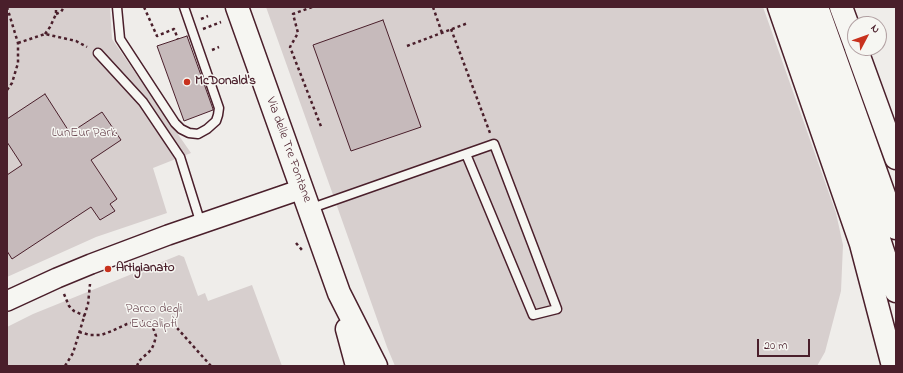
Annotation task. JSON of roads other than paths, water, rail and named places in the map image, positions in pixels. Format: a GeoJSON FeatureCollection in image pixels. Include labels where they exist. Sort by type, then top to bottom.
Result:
{"type":"FeatureCollection","features":[{"type":"Feature","properties":{"kind":"main road"},"geometry":{"type":"LineString","coordinates":[[779,7],[861,244],[893,366]]}},
{"type":"Feature","properties":{"kind":"main road"},"geometry":{"type":"LineString","coordinates":[[796,7],[873,221],[896,291]]}},
{"type":"Feature","properties":{"kind":"main road"},"geometry":{"type":"LineString","coordinates":[[817,7],[896,228]]}},
{"type":"Feature","properties":{"kind":"main road"},"geometry":{"type":"LineString","coordinates":[[841,7],[847,23]]}},
{"type":"Feature","properties":{"kind":"main road","name":"Via delle Tre Fontane"},"geometry":{"type":"LineString","coordinates":[[231,14],[305,199],[339,293],[376,366]]}},
{"type":"Feature","properties":{"kind":"main road"},"geometry":{"type":"LineString","coordinates":[[859,56],[896,158]]}},
{"type":"Feature","properties":{"kind":"main road","name":"Via delle Tre Fontane"},"geometry":{"type":"LineString","coordinates":[[339,293],[344,321],[357,366]]}},
{"type":"Feature","properties":{"kind":"street"},"geometry":{"type":"LineString","coordinates":[[7,301],[91,264],[168,235],[201,224],[305,199]]}},
{"type":"Feature","properties":{"kind":"lane"},"geometry":{"type":"LineString","coordinates":[[117,7],[120,39],[175,123],[181,130],[198,134],[207,129],[216,121],[219,108],[184,7]]}},
{"type":"Feature","properties":{"kind":"lane"},"geometry":{"type":"LineString","coordinates":[[98,53],[143,102],[180,157],[201,224]]}},
{"type":"Feature","properties":{"kind":"lane"},"geometry":{"type":"LineString","coordinates":[[305,199],[466,154],[494,144],[557,309],[533,315],[466,154]]}},
{"type":"Feature","properties":{"kind":"place","name":"McDonald's"},"geometry":{"type":"Point","coordinates":[187,82]}},
{"type":"Feature","properties":{"kind":"place","name":"Artigianato"},"geometry":{"type":"Point","coordinates":[108,269]}},
{"type":"Feature","properties":{"kind":"park label","name":"LunEur Park"},"geometry":{"type":"Point","coordinates":[84,134]}},
{"type":"Feature","properties":{"kind":"park label","name":"Parco degli Eucalipti"},"geometry":{"type":"Point","coordinates":[154,318]}}]}
